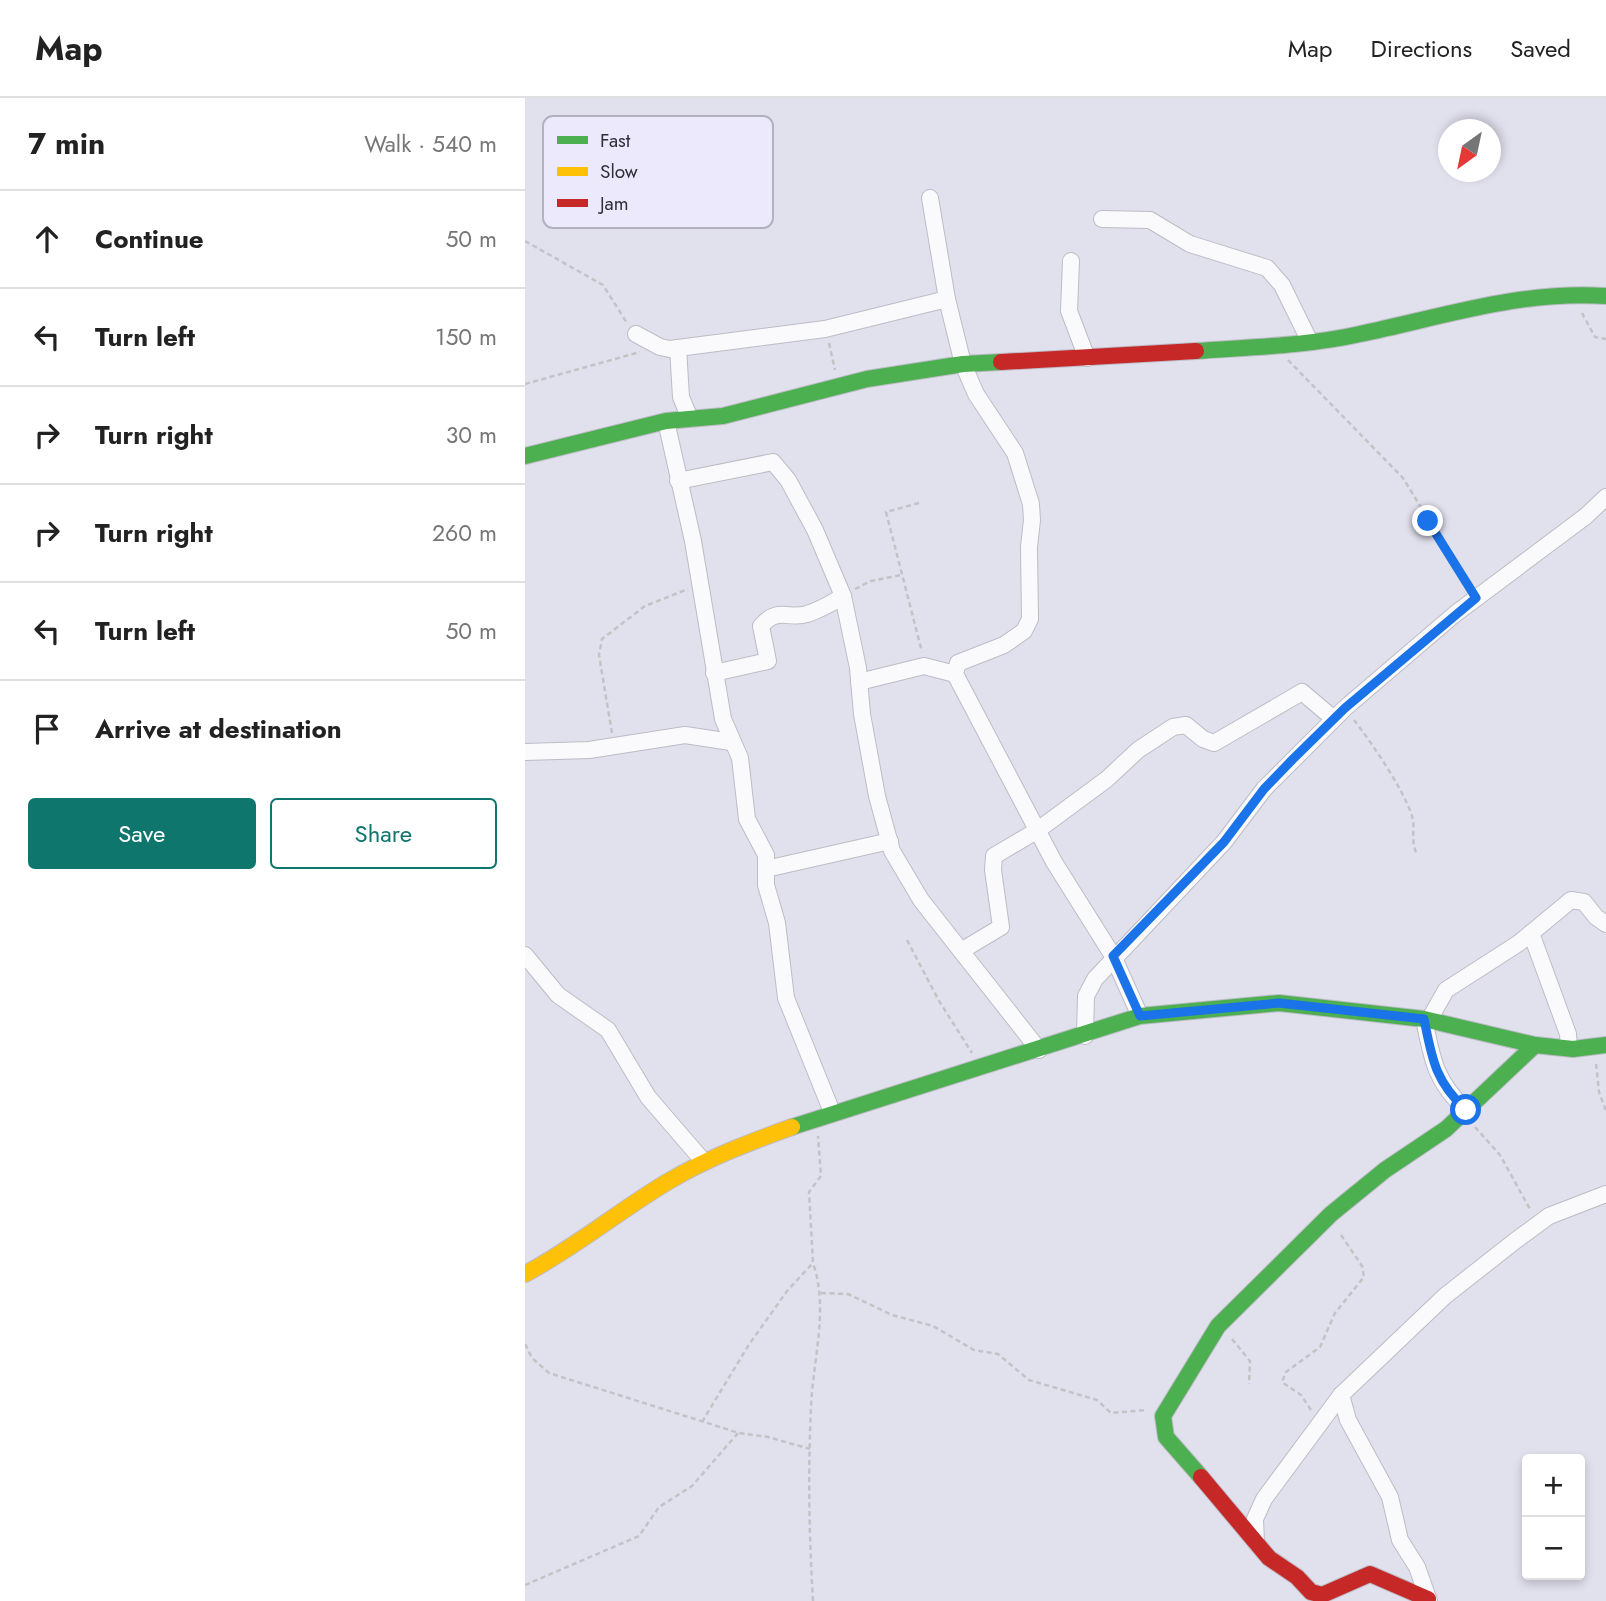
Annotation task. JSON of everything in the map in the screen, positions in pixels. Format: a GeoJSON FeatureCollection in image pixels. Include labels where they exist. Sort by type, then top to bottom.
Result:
{"type":"FeatureCollection","features":[{"type":"Feature","properties":{"kind":"street"},"geometry":{"type":"LineString","coordinates":[[930,198],[947,299],[963,364],[976,394],[1021,468],[1032,520],[1028,547],[1030,620],[1018,636],[958,663],[955,674],[1038,830],[1113,956],[1140,1016]]}},
{"type":"Feature","properties":{"kind":"street"},"geometry":{"type":"LineString","coordinates":[[1102,219],[1150,220],[1190,244],[1267,268],[1282,285],[1310,342]]}},
{"type":"Feature","properties":{"kind":"street"},"geometry":{"type":"LineString","coordinates":[[1071,261],[1069,311],[1087,358]]}},
{"type":"Feature","properties":{"kind":"street"},"geometry":{"type":"LineString","coordinates":[[525,456],[666,421],[723,416],[839,385],[963,364],[1310,342],[1358,335],[1481,305],[1576,294],[1606,296]]}},
{"type":"Feature","properties":{"kind":"street"},"geometry":{"type":"LineString","coordinates":[[636,334],[660,347],[678,348],[825,329],[947,299]]}},
{"type":"Feature","properties":{"kind":"street"},"geometry":{"type":"LineString","coordinates":[[678,348],[680,389],[689,419]]}},
{"type":"Feature","properties":{"kind":"street"},"geometry":{"type":"LineString","coordinates":[[666,421],[699,576],[714,673],[731,742],[737,749],[743,771],[747,819],[762,845],[786,998],[824,1115]]}},
{"type":"Feature","properties":{"kind":"street"},"geometry":{"type":"LineString","coordinates":[[678,481],[767,463],[777,464],[819,538],[843,596],[877,796],[890,841],[910,882],[1039,1050]]}},
{"type":"Feature","properties":{"kind":"street"},"geometry":{"type":"LineString","coordinates":[[1085,1036],[1086,996],[1095,979],[1113,956],[1224,842],[1264,789],[1340,713],[1476,598],[1606,497]]}},
{"type":"Feature","properties":{"kind":"street"},"geometry":{"type":"LineString","coordinates":[[714,673],[768,661],[761,626],[767,620],[783,613],[806,615],[843,596]]}},
{"type":"Feature","properties":{"kind":"street"},"geometry":{"type":"LineString","coordinates":[[859,682],[924,666],[955,674]]}},
{"type":"Feature","properties":{"kind":"street"},"geometry":{"type":"LineString","coordinates":[[961,951],[1001,927],[992,863],[994,856],[1038,830],[1107,779],[1138,750],[1179,724],[1214,743],[1302,692],[1340,713]]}},
{"type":"Feature","properties":{"kind":"street"},"geometry":{"type":"LineString","coordinates":[[525,752],[614,746],[685,735],[731,742]]}},
{"type":"Feature","properties":{"kind":"street"},"geometry":{"type":"LineString","coordinates":[[766,869],[800,864],[890,841]]}},
{"type":"Feature","properties":{"kind":"street"},"geometry":{"type":"LineString","coordinates":[[1465,1111],[1448,1093],[1436,1069],[1427,1019],[1446,990],[1469,978],[1571,900],[1584,902],[1596,917],[1606,924]]}},
{"type":"Feature","properties":{"kind":"street"},"geometry":{"type":"LineString","coordinates":[[1531,933],[1568,1034],[1569,1048]]}},
{"type":"Feature","properties":{"kind":"street"},"geometry":{"type":"LineString","coordinates":[[525,955],[558,995],[608,1030],[648,1097],[704,1162]]}},
{"type":"Feature","properties":{"kind":"street"},"geometry":{"type":"LineString","coordinates":[[525,1274],[562,1254],[704,1162],[824,1115],[1085,1036],[1140,1016],[1279,1003],[1427,1019],[1535,1045],[1569,1048],[1600,1046]]}},
{"type":"Feature","properties":{"kind":"street"},"geometry":{"type":"LineString","coordinates":[[1429,1600],[1370,1574],[1317,1595],[1269,1558],[1256,1544],[1166,1437],[1163,1416],[1169,1402],[1218,1326],[1331,1214],[1465,1111],[1535,1045]]}},
{"type":"Feature","properties":{"kind":"street"},"geometry":{"type":"LineString","coordinates":[[1256,1544],[1257,1511],[1318,1422],[1341,1395],[1445,1296],[1538,1223],[1606,1194]]}},
{"type":"Feature","properties":{"kind":"street"},"geometry":{"type":"LineString","coordinates":[[1341,1395],[1348,1420],[1390,1497],[1400,1540],[1417,1567],[1429,1600]]}},
{"type":"Feature","properties":{"kind":"street"},"geometry":{"type":"LineString","coordinates":[[1234,1516],[1257,1511]]}},
{"type":"Feature","properties":{"kind":"path"},"geometry":{"type":"LineString","coordinates":[[525,241],[603,285],[619,314],[636,334]]}},
{"type":"Feature","properties":{"kind":"path"},"geometry":{"type":"LineString","coordinates":[[1576,294],[1590,331],[1595,337],[1606,339]]}},
{"type":"Feature","properties":{"kind":"path"},"geometry":{"type":"LineString","coordinates":[[825,329],[839,385]]}},
{"type":"Feature","properties":{"kind":"path"},"geometry":{"type":"LineString","coordinates":[[1274,345],[1402,478],[1476,598]]}},
{"type":"Feature","properties":{"kind":"path"},"geometry":{"type":"LineString","coordinates":[[525,384],[660,347]]}},
{"type":"Feature","properties":{"kind":"path"},"geometry":{"type":"LineString","coordinates":[[919,503],[886,512],[918,632],[924,666]]}},
{"type":"Feature","properties":{"kind":"path"},"geometry":{"type":"LineString","coordinates":[[843,596],[871,581],[901,575]]}},
{"type":"Feature","properties":{"kind":"path"},"geometry":{"type":"LineString","coordinates":[[614,746],[598,649],[603,639],[645,606],[683,593],[699,576]]}},
{"type":"Feature","properties":{"kind":"path"},"geometry":{"type":"LineString","coordinates":[[1340,713],[1406,802],[1413,818],[1411,842],[1417,855]]}},
{"type":"Feature","properties":{"kind":"path"},"geometry":{"type":"LineString","coordinates":[[907,940],[939,1002],[983,1067]]}},
{"type":"Feature","properties":{"kind":"path"},"geometry":{"type":"LineString","coordinates":[[1600,1046],[1599,1092],[1606,1111]]}},
{"type":"Feature","properties":{"kind":"path"},"geometry":{"type":"LineString","coordinates":[[1465,1111],[1500,1155],[1538,1223]]}},
{"type":"Feature","properties":{"kind":"path"},"geometry":{"type":"LineString","coordinates":[[813,1601],[808,1536],[810,1449],[821,1293],[813,1263],[809,1192],[821,1176],[824,1115]]}},
{"type":"Feature","properties":{"kind":"path"},"geometry":{"type":"LineString","coordinates":[[1318,1422],[1301,1395],[1282,1381],[1286,1372],[1320,1347],[1335,1313],[1364,1277],[1362,1266],[1346,1246],[1331,1214]]}},
{"type":"Feature","properties":{"kind":"path"},"geometry":{"type":"LineString","coordinates":[[702,1422],[748,1346],[787,1290],[813,1263]]}},
{"type":"Feature","properties":{"kind":"path"},"geometry":{"type":"LineString","coordinates":[[821,1293],[848,1294],[892,1315],[933,1326],[974,1350],[998,1354],[1029,1380],[1097,1401],[1111,1413],[1145,1410],[1169,1402]]}},
{"type":"Feature","properties":{"kind":"path"},"geometry":{"type":"LineString","coordinates":[[1218,1326],[1250,1361],[1249,1384]]}},
{"type":"Feature","properties":{"kind":"path"},"geometry":{"type":"LineString","coordinates":[[525,1344],[532,1358],[549,1373],[739,1433],[768,1437],[810,1449]]}},
{"type":"Feature","properties":{"kind":"path"},"geometry":{"type":"LineString","coordinates":[[525,1585],[639,1536],[659,1507],[692,1486],[739,1433]]}},
{"type":"Feature","properties":{"kind":"traffic: fast"},"geometry":{"type":"LineString","coordinates":[[1196,351],[1278,346],[1340,338],[1513,301],[1575,295],[1606,296]]}},
{"type":"Feature","properties":{"kind":"traffic: fast"},"geometry":{"type":"LineString","coordinates":[[525,456],[666,421],[723,416],[867,379],[963,364],[1001,362]]}},
{"type":"Feature","properties":{"kind":"traffic: fast"},"geometry":{"type":"LineString","coordinates":[[792,1127],[1140,1016],[1279,1003],[1424,1019],[1535,1045],[1573,1049],[1606,1045]]}},
{"type":"Feature","properties":{"kind":"traffic: fast"},"geometry":{"type":"LineString","coordinates":[[1201,1477],[1166,1437],[1163,1416],[1218,1326],[1331,1214],[1385,1170],[1446,1129],[1535,1045]]}},
{"type":"Feature","properties":{"kind":"traffic: slow"},"geometry":{"type":"LineString","coordinates":[[525,1274],[684,1173],[729,1151],[792,1127]]}},
{"type":"Feature","properties":{"kind":"traffic: jam"},"geometry":{"type":"LineString","coordinates":[[1001,362],[1196,351]]}},
{"type":"Feature","properties":{"kind":"traffic: jam"},"geometry":{"type":"LineString","coordinates":[[1201,1477],[1269,1558],[1297,1577],[1311,1592],[1322,1595],[1370,1574],[1428,1599]]}},
{"type":"Feature","properties":{"kind":"route"},"geometry":{"type":"LineString","coordinates":[[1428,521],[1476,598],[1345,708],[1293,759],[1264,789],[1224,842],[1113,956],[1140,1016],[1279,1003],[1424,1019],[1431,1055],[1444,1087],[1466,1110]]}}]}
